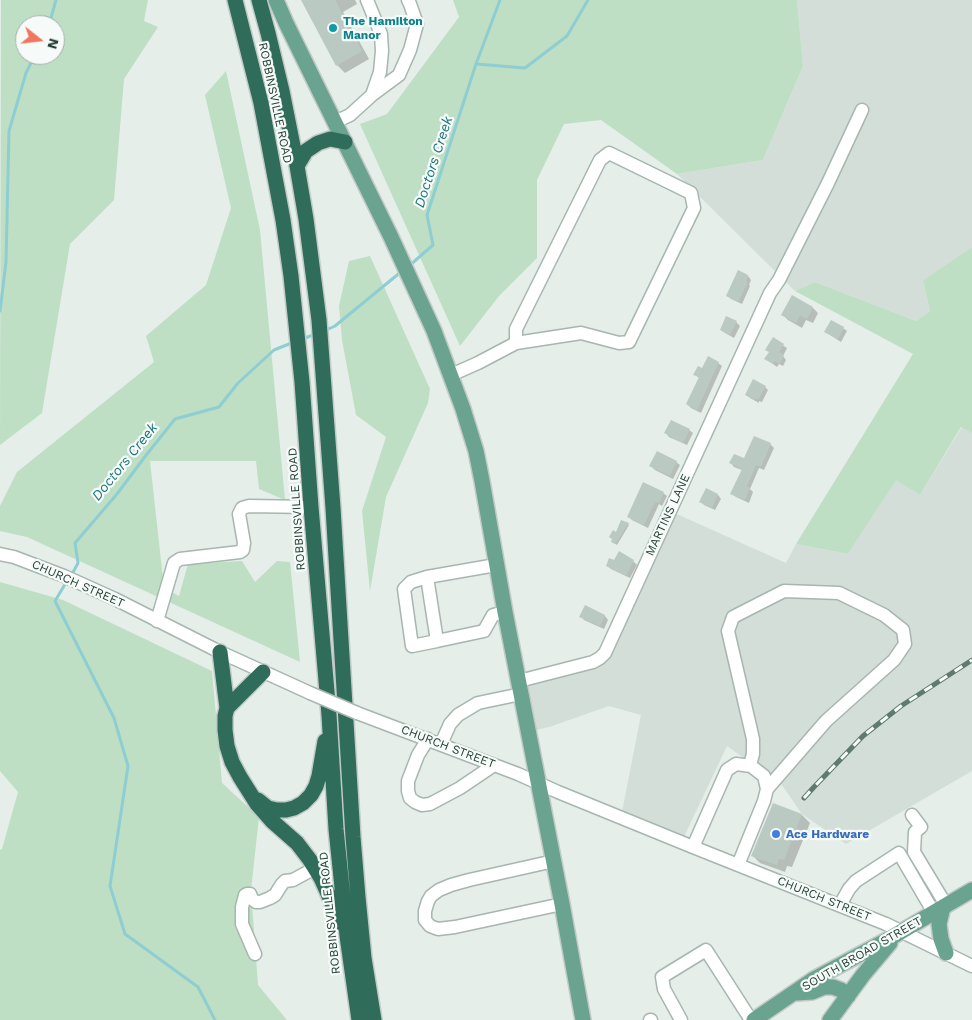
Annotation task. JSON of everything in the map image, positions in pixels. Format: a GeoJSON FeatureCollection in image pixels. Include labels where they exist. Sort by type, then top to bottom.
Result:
{"type":"FeatureCollection","features":[{"type":"Feature","properties":{"kind":"highway","name":"ROBBINSVILLE ROAD"},"geometry":{"type":"LineString","coordinates":[[235,0],[253,66],[273,160],[297,329],[329,715],[336,829],[346,936],[359,1020]]}},
{"type":"Feature","properties":{"kind":"highway","name":"ROBBINSVILLE ROAD"},"geometry":{"type":"LineString","coordinates":[[259,0],[282,91],[297,166],[320,320],[354,846],[362,932],[374,1020]]}},
{"type":"Feature","properties":{"kind":"highway"},"geometry":{"type":"LineString","coordinates":[[297,166],[306,151],[318,143],[330,139],[345,142]]}},
{"type":"Feature","properties":{"kind":"highway"},"geometry":{"type":"LineString","coordinates":[[220,652],[228,708]]}},
{"type":"Feature","properties":{"kind":"highway"},"geometry":{"type":"LineString","coordinates":[[263,672],[228,708],[225,716],[225,730],[232,762],[257,804],[272,821],[297,843],[315,868],[346,936]]}},
{"type":"Feature","properties":{"kind":"highway"},"geometry":{"type":"LineString","coordinates":[[248,790],[268,808],[286,810],[303,803],[318,781],[329,715]]}},
{"type":"Feature","properties":{"kind":"main road"},"geometry":{"type":"LineString","coordinates":[[276,0],[401,259],[434,332],[451,375],[476,451],[583,1020]]}},
{"type":"Feature","properties":{"kind":"main road","name":"SOUTH BROAD STREET"},"geometry":{"type":"LineString","coordinates":[[752,1020],[814,979],[902,932],[972,890]]}},
{"type":"Feature","properties":{"kind":"main road"},"geometry":{"type":"LineString","coordinates":[[941,909],[939,924],[946,954]]}},
{"type":"Feature","properties":{"kind":"main road"},"geometry":{"type":"LineString","coordinates":[[830,1020],[876,958],[902,932]]}},
{"type":"Feature","properties":{"kind":"main road"},"geometry":{"type":"LineString","coordinates":[[793,994],[832,987],[841,990],[848,996]]}},
{"type":"Feature","properties":{"kind":"street"},"geometry":{"type":"LineString","coordinates":[[367,0],[381,34],[382,51],[380,72],[372,95]]}},
{"type":"Feature","properties":{"kind":"street"},"geometry":{"type":"LineString","coordinates":[[335,122],[350,115],[372,95],[399,75],[410,50],[416,24],[408,0]]}},
{"type":"Feature","properties":{"kind":"street","name":"MARTINS LANE"},"geometry":{"type":"LineString","coordinates":[[442,744],[450,724],[458,715],[478,703],[593,662],[605,652],[770,293],[828,183],[862,110]]}},
{"type":"Feature","properties":{"kind":"street"},"geometry":{"type":"LineString","coordinates":[[451,375],[516,343],[582,333],[619,343],[629,342],[694,208],[691,193],[609,152],[600,160],[516,329],[516,343]]}},
{"type":"Feature","properties":{"kind":"street"},"geometry":{"type":"LineString","coordinates":[[157,620],[174,563],[180,559],[240,552],[243,550],[244,544],[239,514],[242,508],[249,506],[311,507]]}},
{"type":"Feature","properties":{"kind":"street","name":"CHURCH STREET"},"geometry":{"type":"LineString","coordinates":[[0,554],[14,557],[91,588],[220,652],[357,713],[442,744],[840,905],[972,966]]}},
{"type":"Feature","properties":{"kind":"street"},"geometry":{"type":"LineString","coordinates":[[496,565],[427,577],[411,582],[404,589],[412,646],[484,631],[493,615],[505,612]]}},
{"type":"Feature","properties":{"kind":"street"},"geometry":{"type":"LineString","coordinates":[[427,577],[437,640]]}},
{"type":"Feature","properties":{"kind":"street"},"geometry":{"type":"LineString","coordinates":[[750,765],[753,754],[753,739],[728,632],[733,617],[784,592],[839,593],[884,615],[903,630],[905,644],[894,660],[826,721],[767,788]]}},
{"type":"Feature","properties":{"kind":"street"},"geometry":{"type":"LineString","coordinates":[[428,739],[418,755],[408,780],[410,798],[422,805],[430,804],[460,788],[494,765]]}},
{"type":"Feature","properties":{"kind":"street"},"geometry":{"type":"LineString","coordinates":[[693,847],[727,770],[736,764],[750,765],[764,776],[767,788],[764,801],[738,865]]}},
{"type":"Feature","properties":{"kind":"street"},"geometry":{"type":"LineString","coordinates":[[912,815],[921,827],[916,832],[914,852],[941,909]]}},
{"type":"Feature","properties":{"kind":"street"},"geometry":{"type":"LineString","coordinates":[[840,905],[856,881],[899,853],[941,909]]}},
{"type":"Feature","properties":{"kind":"street"},"geometry":{"type":"LineString","coordinates":[[554,862],[469,880],[439,890],[428,901],[425,920],[430,926],[438,929],[456,927],[562,904]]}},
{"type":"Feature","properties":{"kind":"street"},"geometry":{"type":"LineString","coordinates":[[255,954],[242,924],[242,907],[245,895],[250,894],[252,899],[260,902],[275,895],[285,882],[293,880],[315,868]]}},
{"type":"Feature","properties":{"kind":"street"},"geometry":{"type":"LineString","coordinates":[[681,1020],[664,990],[662,977],[706,950],[752,1020]]}},
{"type":"Feature","properties":{"kind":"shaded area"},"geometry":{"type":"Polygon","coordinates":[[[797,0],[972,0],[972,247],[923,280],[930,311],[916,321],[815,282],[795,291],[677,174],[763,160],[803,66],[797,0]]]}},
{"type":"Feature","properties":{"kind":"shaded area"},"geometry":{"type":"Polygon","coordinates":[[[962,427],[972,433],[972,771],[846,844],[802,814],[782,785],[727,746],[682,841],[621,817],[641,715],[609,706],[529,732],[519,681],[600,658],[670,511],[786,563],[796,544],[848,554],[896,479],[920,495],[962,427]]]}},
{"type":"Feature","properties":{"kind":"green space"},"geometry":{"type":"Polygon","coordinates":[[[1,0],[148,0],[144,21],[158,27],[124,79],[114,200],[70,244],[42,413],[0,445],[1,0]]]}},
{"type":"Feature","properties":{"kind":"green space"},"geometry":{"type":"Polygon","coordinates":[[[453,0],[797,0],[803,66],[763,160],[677,174],[601,120],[564,124],[537,180],[537,258],[499,296],[460,346],[360,124],[387,114],[459,17],[453,0]]]}},
{"type":"Feature","properties":{"kind":"green space"},"geometry":{"type":"Polygon","coordinates":[[[226,71],[260,230],[285,500],[259,489],[256,461],[150,461],[164,588],[179,596],[188,564],[242,561],[255,582],[277,561],[290,562],[300,662],[27,537],[0,531],[0,506],[17,472],[154,362],[146,336],[206,285],[231,208],[205,95],[226,71]]]}},
{"type":"Feature","properties":{"kind":"green space"},"geometry":{"type":"Polygon","coordinates":[[[972,247],[972,433],[961,427],[920,495],[896,480],[848,554],[796,544],[913,354],[795,291],[815,282],[916,321],[930,311],[923,280],[972,247]]]}},
{"type":"Feature","properties":{"kind":"green space"},"geometry":{"type":"Polygon","coordinates":[[[370,256],[430,389],[428,403],[386,497],[370,591],[362,511],[386,437],[356,415],[342,340],[339,306],[349,261],[370,256]]]}},
{"type":"Feature","properties":{"kind":"green space"},"geometry":{"type":"Polygon","coordinates":[[[0,582],[63,600],[212,671],[222,783],[259,817],[251,890],[258,985],[287,1020],[0,1020],[0,850],[2,849],[18,792],[0,771],[0,582]]]}},
{"type":"Feature","properties":{"kind":"building","name":"The Hamilton Manor"},"geometry":{"type":"Polygon","coordinates":[[[301,0],[335,0],[362,51],[336,66],[301,0]]]}},
{"type":"Feature","properties":{"kind":"building"},"geometry":{"type":"Polygon","coordinates":[[[738,270],[748,275],[746,281],[748,282],[738,302],[726,296],[738,270]]]}},
{"type":"Feature","properties":{"kind":"building"},"geometry":{"type":"Polygon","coordinates":[[[792,295],[813,307],[807,319],[800,315],[796,323],[781,315],[792,295]]]}},
{"type":"Feature","properties":{"kind":"building"},"geometry":{"type":"Polygon","coordinates":[[[726,316],[737,321],[730,335],[720,330],[726,316]]]}},
{"type":"Feature","properties":{"kind":"building"},"geometry":{"type":"Polygon","coordinates":[[[831,320],[844,327],[838,339],[824,332],[831,320]]]}},
{"type":"Feature","properties":{"kind":"building"},"geometry":{"type":"Polygon","coordinates":[[[773,337],[784,344],[779,352],[784,355],[779,364],[775,361],[773,364],[764,359],[769,352],[765,350],[773,337]]]}},
{"type":"Feature","properties":{"kind":"building"},"geometry":{"type":"Polygon","coordinates":[[[708,356],[719,362],[697,410],[686,404],[699,377],[693,375],[698,366],[702,368],[708,356]]]}},
{"type":"Feature","properties":{"kind":"building"},"geometry":{"type":"Polygon","coordinates":[[[753,379],[766,386],[758,400],[745,395],[753,379]]]}},
{"type":"Feature","properties":{"kind":"building"},"geometry":{"type":"Polygon","coordinates":[[[671,420],[690,429],[683,443],[664,433],[671,420]]]}},
{"type":"Feature","properties":{"kind":"building"},"geometry":{"type":"Polygon","coordinates":[[[754,436],[771,443],[761,467],[756,465],[747,486],[750,488],[745,500],[730,494],[742,469],[729,463],[734,454],[744,458],[754,436]]]}},
{"type":"Feature","properties":{"kind":"building"},"geometry":{"type":"Polygon","coordinates":[[[657,451],[677,461],[670,476],[649,466],[657,451]]]}},
{"type":"Feature","properties":{"kind":"building"},"geometry":{"type":"Polygon","coordinates":[[[643,482],[664,492],[659,503],[655,502],[644,525],[627,517],[643,482]]]}},
{"type":"Feature","properties":{"kind":"building"},"geometry":{"type":"Polygon","coordinates":[[[706,488],[718,494],[712,508],[699,502],[706,488]]]}},
{"type":"Feature","properties":{"kind":"building"},"geometry":{"type":"Polygon","coordinates":[[[621,520],[629,523],[615,544],[611,542],[612,539],[609,537],[613,530],[616,532],[621,520]]]}},
{"type":"Feature","properties":{"kind":"building"},"geometry":{"type":"Polygon","coordinates":[[[619,551],[634,560],[626,576],[606,566],[609,558],[614,560],[619,551]]]}},
{"type":"Feature","properties":{"kind":"building"},"geometry":{"type":"Polygon","coordinates":[[[585,605],[605,615],[600,626],[579,617],[585,605]]]}},
{"type":"Feature","properties":{"kind":"building","name":"Ace Hardware"},"geometry":{"type":"Polygon","coordinates":[[[773,803],[802,814],[784,860],[779,859],[777,865],[751,856],[773,803]]]}},
{"type":"Feature","properties":{"kind":"waterway"},"geometry":{"type":"LineString","coordinates":[[52,15],[56,0]]}},
{"type":"Feature","properties":{"kind":"waterway","name":"Doctors Creek"},"geometry":{"type":"LineString","coordinates":[[409,266],[433,245],[427,215],[476,64],[500,0]]}},
{"type":"Feature","properties":{"kind":"waterway"},"geometry":{"type":"LineString","coordinates":[[476,64],[525,68],[567,36],[588,0]]}},
{"type":"Feature","properties":{"kind":"waterway"},"geometry":{"type":"LineString","coordinates":[[0,311],[6,262],[9,131],[30,65]]}},
{"type":"Feature","properties":{"kind":"waterway","name":"Doctors Creek"},"geometry":{"type":"LineString","coordinates":[[324,331],[335,326],[402,271]]}},
{"type":"Feature","properties":{"kind":"waterway","name":"Doctors Creek"},"geometry":{"type":"LineString","coordinates":[[303,339],[315,334]]}},
{"type":"Feature","properties":{"kind":"waterway","name":"Doctors Creek"},"geometry":{"type":"LineString","coordinates":[[71,576],[78,563],[75,543],[117,494],[175,419],[219,407],[238,383],[274,350],[294,342]]}},
{"type":"Feature","properties":{"kind":"waterway","name":"Doctors Creek"},"geometry":{"type":"LineString","coordinates":[[67,581],[55,601],[114,718],[128,766],[110,886],[125,934],[198,987],[215,1020]]}},
{"type":"Feature","properties":{"kind":"railway"},"geometry":{"type":"LineString","coordinates":[[804,798],[863,736],[901,706],[972,660]]}},
{"type":"Feature","properties":{"kind":"place","name":"The Hamilton Manor"},"geometry":{"type":"Point","coordinates":[333,28]}},
{"type":"Feature","properties":{"kind":"place","name":"Ace Hardware"},"geometry":{"type":"Point","coordinates":[776,834]}}]}
